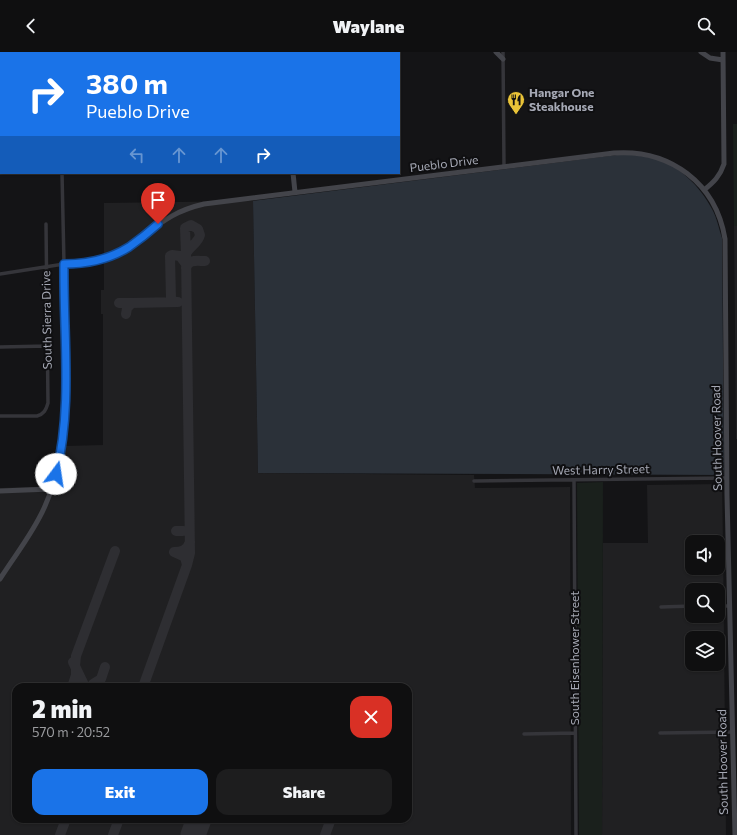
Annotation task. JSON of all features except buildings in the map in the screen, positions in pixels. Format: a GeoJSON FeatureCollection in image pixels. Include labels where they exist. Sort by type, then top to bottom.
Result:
{"type":"FeatureCollection","features":[{"type":"Feature","properties":{"kind":"street"},"geometry":{"type":"LineString","coordinates":[[369,52],[375,52]]}},
{"type":"Feature","properties":{"kind":"street"},"geometry":{"type":"LineString","coordinates":[[496,52],[503,59]]}},
{"type":"Feature","properties":{"kind":"street"},"geometry":{"type":"LineString","coordinates":[[503,52],[504,166]]}},
{"type":"Feature","properties":{"kind":"street"},"geometry":{"type":"LineString","coordinates":[[702,52],[710,58],[723,60]]}},
{"type":"Feature","properties":{"kind":"street"},"geometry":{"type":"LineString","coordinates":[[704,190],[718,178],[724,164],[723,52]]}},
{"type":"Feature","properties":{"kind":"street","name":"Pueblo Drive"},"geometry":{"type":"LineString","coordinates":[[0,274],[92,261],[110,256],[128,247],[168,218],[186,209],[204,204],[504,166],[614,153],[637,152],[654,156],[672,164],[693,178],[704,190]]}},
{"type":"Feature","properties":{"kind":"street"},"geometry":{"type":"LineString","coordinates":[[0,579],[41,515],[51,489],[60,457],[66,416],[62,174]]}},
{"type":"Feature","properties":{"kind":"street"},"geometry":{"type":"LineString","coordinates":[[293,174],[295,192]]}},
{"type":"Feature","properties":{"kind":"street","name":"South Hoover Road"},"geometry":{"type":"LineString","coordinates":[[704,190],[715,209],[725,239],[727,478],[735,835]]}},
{"type":"Feature","properties":{"kind":"street","name":"South Sierra Drive"},"geometry":{"type":"LineString","coordinates":[[0,416],[37,416],[46,410],[48,403],[46,224]]}},
{"type":"Feature","properties":{"kind":"street"},"geometry":{"type":"LineString","coordinates":[[0,346],[48,346]]}},
{"type":"Feature","properties":{"kind":"street","name":"West Harry Street"},"geometry":{"type":"LineString","coordinates":[[474,481],[727,478]]}},
{"type":"Feature","properties":{"kind":"street","name":"South Eisenhower Street"},"geometry":{"type":"LineString","coordinates":[[574,480],[576,835]]}},
{"type":"Feature","properties":{"kind":"street"},"geometry":{"type":"LineString","coordinates":[[0,491],[51,489]]}},
{"type":"Feature","properties":{"kind":"street"},"geometry":{"type":"LineString","coordinates":[[661,607],[685,606]]}},
{"type":"Feature","properties":{"kind":"street"},"geometry":{"type":"LineString","coordinates":[[725,606],[730,606]]}},
{"type":"Feature","properties":{"kind":"street"},"geometry":{"type":"LineString","coordinates":[[660,733],[733,732]]}},
{"type":"Feature","properties":{"kind":"street"},"geometry":{"type":"LineString","coordinates":[[524,734],[575,733]]}},
{"type":"Feature","properties":{"kind":"shaded area"},"geometry":{"type":"Polygon","coordinates":[[[733,124],[737,124],[737,226],[734,226],[733,124]]]}},
{"type":"Feature","properties":{"kind":"shaded area"},"geometry":{"type":"Polygon","coordinates":[[[625,154],[662,161],[671,165],[687,177],[695,184],[707,200],[718,224],[722,238],[724,475],[258,473],[253,201],[625,154]]]}},
{"type":"Feature","properties":{"kind":"shaded area"},"geometry":{"type":"Polygon","coordinates":[[[253,201],[258,473],[474,475],[475,488],[570,487],[571,835],[0,835],[0,488],[60,486],[66,446],[103,445],[103,314],[101,314],[101,290],[104,290],[104,203],[253,201]]]}},
{"type":"Feature","properties":{"kind":"shaded area"},"geometry":{"type":"Polygon","coordinates":[[[734,226],[737,226],[737,439],[736,439],[734,226]]]}},
{"type":"Feature","properties":{"kind":"shaded area"},"geometry":{"type":"Polygon","coordinates":[[[603,482],[602,835],[579,835],[577,483],[603,482]]]}},
{"type":"Feature","properties":{"kind":"shaded area"},"geometry":{"type":"Polygon","coordinates":[[[722,484],[723,535],[685,535],[685,575],[723,575],[723,583],[685,583],[685,623],[724,623],[724,631],[685,631],[685,671],[724,671],[726,835],[602,835],[603,543],[648,543],[647,485],[722,484]]]}},
{"type":"Feature","properties":{"kind":"taxiway"},"geometry":{"type":"LineString","coordinates":[[191,225],[198,229],[200,235],[186,254],[185,228],[191,225]]}},
{"type":"Feature","properties":{"kind":"taxiway"},"geometry":{"type":"LineString","coordinates":[[144,683],[190,553],[186,254]]}},
{"type":"Feature","properties":{"kind":"taxiway"},"geometry":{"type":"LineString","coordinates":[[175,302],[171,299],[170,256],[180,256],[186,264]]}},
{"type":"Feature","properties":{"kind":"taxiway"},"geometry":{"type":"LineString","coordinates":[[186,268],[191,262],[205,261]]}},
{"type":"Feature","properties":{"kind":"taxiway"},"geometry":{"type":"LineString","coordinates":[[132,303],[178,302]]}},
{"type":"Feature","properties":{"kind":"taxiway"},"geometry":{"type":"LineString","coordinates":[[119,303],[132,303],[127,308],[126,314]]}},
{"type":"Feature","properties":{"kind":"taxiway"},"geometry":{"type":"LineString","coordinates":[[176,531],[183,531]]}},
{"type":"Feature","properties":{"kind":"taxiway"},"geometry":{"type":"LineString","coordinates":[[187,565],[185,557],[174,552],[184,550],[190,542]]}},
{"type":"Feature","properties":{"kind":"taxiway"},"geometry":{"type":"LineString","coordinates":[[75,666],[76,656],[115,551]]}},
{"type":"Feature","properties":{"kind":"taxiway"},"geometry":{"type":"LineString","coordinates":[[73,662],[83,683]]}},
{"type":"Feature","properties":{"kind":"taxiway"},"geometry":{"type":"LineString","coordinates":[[95,683],[101,679],[105,667]]}},
{"type":"Feature","properties":{"kind":"taxiway"},"geometry":{"type":"LineString","coordinates":[[73,683],[76,675],[76,668]]}},
{"type":"Feature","properties":{"kind":"taxiway"},"geometry":{"type":"LineString","coordinates":[[60,835],[64,823]]}},
{"type":"Feature","properties":{"kind":"taxiway"},"geometry":{"type":"LineString","coordinates":[[113,835],[118,823]]}},
{"type":"Feature","properties":{"kind":"taxiway"},"geometry":{"type":"LineString","coordinates":[[193,835],[197,823]]}},
{"type":"Feature","properties":{"kind":"taxiway"},"geometry":{"type":"LineString","coordinates":[[325,835],[330,823]]}},
{"type":"Feature","properties":{"kind":"runway"},"geometry":{"type":"LineString","coordinates":[[193,835],[198,823]]}},
{"type":"Feature","properties":{"kind":"place","name":"Hangar One Steakhouse"},"geometry":{"type":"Point","coordinates":[516,115]}},
{"type":"Feature","properties":{"kind":"route"},"geometry":{"type":"LineString","coordinates":[[56,474],[63,444],[66,416],[64,264],[92,261],[110,256],[128,247],[158,224]]}}]}
